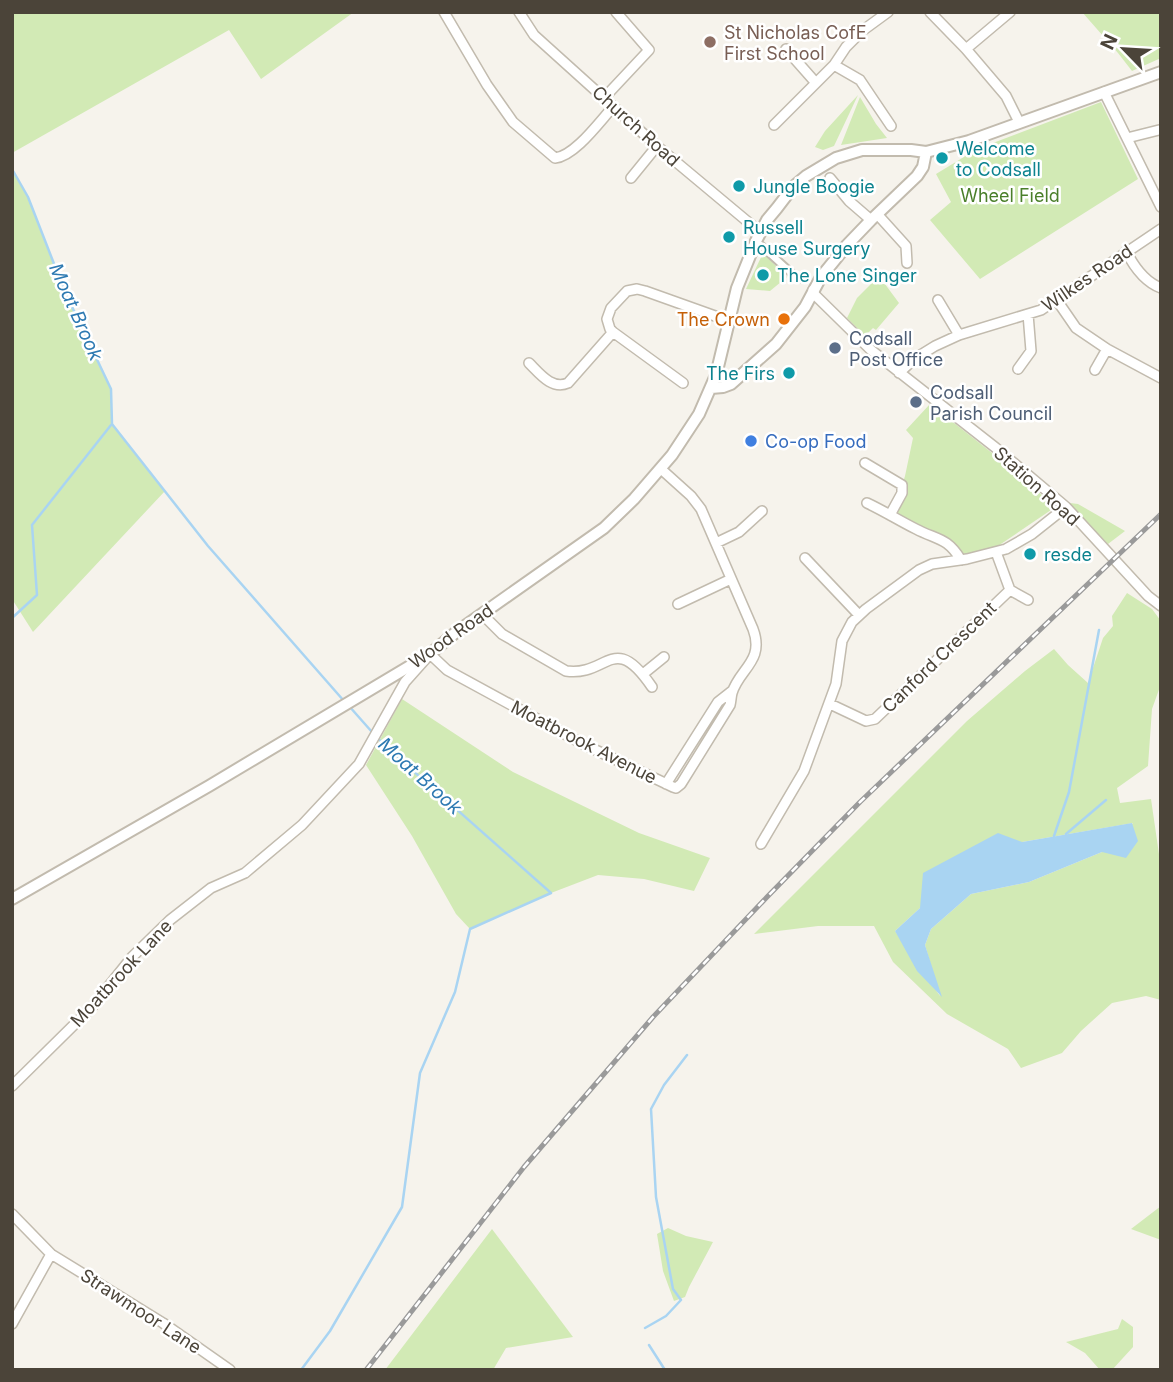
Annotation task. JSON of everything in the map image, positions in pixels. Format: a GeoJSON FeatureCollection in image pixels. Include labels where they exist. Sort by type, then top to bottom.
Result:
{"type":"FeatureCollection","features":[{"type":"Feature","properties":{"kind":"street"},"geometry":{"type":"LineString","coordinates":[[444,12],[487,85],[513,122],[555,158],[565,156],[613,107]]}},
{"type":"Feature","properties":{"kind":"street","name":"Church Road"},"geometry":{"type":"LineString","coordinates":[[519,12],[534,35],[758,236]]}},
{"type":"Feature","properties":{"kind":"street"},"geometry":{"type":"LineString","coordinates":[[604,98],[649,50],[616,12]]}},
{"type":"Feature","properties":{"kind":"street"},"geometry":{"type":"LineString","coordinates":[[774,125],[834,65],[846,47],[862,31],[888,12]]}},
{"type":"Feature","properties":{"kind":"street"},"geometry":{"type":"LineString","coordinates":[[930,12],[967,49],[1006,96],[1019,122]]}},
{"type":"Feature","properties":{"kind":"street"},"geometry":{"type":"LineString","coordinates":[[967,49],[1010,12]]}},
{"type":"Feature","properties":{"kind":"street"},"geometry":{"type":"LineString","coordinates":[[786,49],[816,83]]}},
{"type":"Feature","properties":{"kind":"street"},"geometry":{"type":"LineString","coordinates":[[834,65],[860,80],[891,126]]}},
{"type":"Feature","properties":{"kind":"street","name":"Wood Road"},"geometry":{"type":"LineString","coordinates":[[12,899],[209,786],[430,654],[597,533],[634,499],[685,438],[711,388],[742,272],[758,236],[793,187],[806,176],[836,158],[862,150],[911,149],[926,152],[969,141],[1161,72]]}},
{"type":"Feature","properties":{"kind":"street"},"geometry":{"type":"LineString","coordinates":[[1104,92],[1161,206]]}},
{"type":"Feature","properties":{"kind":"street"},"geometry":{"type":"LineString","coordinates":[[1127,138],[1159,130]]}},
{"type":"Feature","properties":{"kind":"street"},"geometry":{"type":"LineString","coordinates":[[631,178],[657,146]]}},
{"type":"Feature","properties":{"kind":"street"},"geometry":{"type":"LineString","coordinates":[[711,388],[731,384],[776,344],[805,307],[826,271],[874,218],[918,176],[926,152]]}},
{"type":"Feature","properties":{"kind":"street"},"geometry":{"type":"LineString","coordinates":[[830,178],[849,201],[874,218],[906,246],[907,263]]}},
{"type":"Feature","properties":{"kind":"street","name":"Wilkes Road"},"geometry":{"type":"LineString","coordinates":[[899,373],[914,359],[959,335],[1041,310],[1161,229]]}},
{"type":"Feature","properties":{"kind":"street"},"geometry":{"type":"LineString","coordinates":[[758,236],[798,279]]}},
{"type":"Feature","properties":{"kind":"street"},"geometry":{"type":"LineString","coordinates":[[1126,251],[1134,267],[1156,287],[1161,288]]}},
{"type":"Feature","properties":{"kind":"street"},"geometry":{"type":"LineString","coordinates":[[683,383],[612,332],[608,324],[608,313],[622,295],[632,289],[645,291],[729,321]]}},
{"type":"Feature","properties":{"kind":"street","name":"Station Road"},"geometry":{"type":"LineString","coordinates":[[813,290],[871,351],[996,448],[1066,507],[1147,596],[1161,606]]}},
{"type":"Feature","properties":{"kind":"street"},"geometry":{"type":"LineString","coordinates":[[1056,299],[1076,328],[1107,349],[1161,378]]}},
{"type":"Feature","properties":{"kind":"street"},"geometry":{"type":"LineString","coordinates":[[938,300],[959,335]]}},
{"type":"Feature","properties":{"kind":"street"},"geometry":{"type":"LineString","coordinates":[[1018,369],[1031,351],[1028,314]]}},
{"type":"Feature","properties":{"kind":"street"},"geometry":{"type":"LineString","coordinates":[[529,363],[548,381],[563,385],[573,378],[612,332]]}},
{"type":"Feature","properties":{"kind":"street"},"geometry":{"type":"LineString","coordinates":[[1095,370],[1107,349]]}},
{"type":"Feature","properties":{"kind":"street"},"geometry":{"type":"LineString","coordinates":[[865,463],[902,485],[902,493],[890,515]]}},
{"type":"Feature","properties":{"kind":"street","name":"Moatbrook Avenue"},"geometry":{"type":"LineString","coordinates":[[430,654],[447,670],[583,744],[666,784],[676,788],[681,784],[730,705],[732,691],[753,657],[756,643],[753,629],[697,503],[660,469]]}},
{"type":"Feature","properties":{"kind":"street"},"geometry":{"type":"LineString","coordinates":[[867,503],[943,540],[961,560]]}},
{"type":"Feature","properties":{"kind":"street"},"geometry":{"type":"LineString","coordinates":[[761,844],[804,771],[830,704],[839,672],[842,641],[859,615],[919,569],[1006,549],[1020,542],[1066,507]]}},
{"type":"Feature","properties":{"kind":"street"},"geometry":{"type":"LineString","coordinates":[[716,543],[738,532],[762,511]]}},
{"type":"Feature","properties":{"kind":"street","name":"Canford Crescent"},"geometry":{"type":"LineString","coordinates":[[830,704],[866,721],[875,719],[1010,590],[996,552]]}},
{"type":"Feature","properties":{"kind":"street"},"geometry":{"type":"LineString","coordinates":[[805,558],[859,615]]}},
{"type":"Feature","properties":{"kind":"street"},"geometry":{"type":"LineString","coordinates":[[678,604],[731,579]]}},
{"type":"Feature","properties":{"kind":"street"},"geometry":{"type":"LineString","coordinates":[[1010,590],[1028,600]]}},
{"type":"Feature","properties":{"kind":"street"},"geometry":{"type":"LineString","coordinates":[[482,614],[502,634],[566,671],[577,672],[620,658],[632,663],[652,687]]}},
{"type":"Feature","properties":{"kind":"street","name":"Moatbrook Lane"},"geometry":{"type":"LineString","coordinates":[[12,1086],[92,1007],[132,957],[170,920],[211,888],[245,873],[302,825],[359,764],[405,682],[430,654]]}},
{"type":"Feature","properties":{"kind":"street"},"geometry":{"type":"LineString","coordinates":[[643,674],[664,657]]}},
{"type":"Feature","properties":{"kind":"street","name":"Strawmoor Lane"},"geometry":{"type":"LineString","coordinates":[[12,1214],[51,1254],[163,1324],[230,1370]]}},
{"type":"Feature","properties":{"kind":"street"},"geometry":{"type":"LineString","coordinates":[[12,1324],[51,1254]]}},
{"type":"Feature","properties":{"kind":"green space"},"geometry":{"type":"Polygon","coordinates":[[[12,12],[354,12],[261,79],[229,30],[12,153],[12,12]]]}},
{"type":"Feature","properties":{"kind":"green space"},"geometry":{"type":"Polygon","coordinates":[[[1082,12],[1161,12],[1161,58],[1132,71],[1082,12]]]}},
{"type":"Feature","properties":{"kind":"green space"},"geometry":{"type":"Polygon","coordinates":[[[858,95],[834,146],[823,150],[815,147],[825,131],[858,95]]]}},
{"type":"Feature","properties":{"kind":"green space"},"geometry":{"type":"Polygon","coordinates":[[[860,97],[887,138],[841,145],[860,97]]]}},
{"type":"Feature","properties":{"kind":"green space","name":"Wheel Field"},"geometry":{"type":"Polygon","coordinates":[[[1101,102],[1138,179],[980,279],[930,220],[951,202],[936,174],[977,149],[1101,102]]]}},
{"type":"Feature","properties":{"kind":"green space"},"geometry":{"type":"Polygon","coordinates":[[[12,169],[28,197],[65,292],[111,389],[112,424],[165,491],[33,632],[12,599],[12,169]]]}},
{"type":"Feature","properties":{"kind":"green space"},"geometry":{"type":"Polygon","coordinates":[[[763,253],[787,277],[770,291],[746,289],[763,253]]]}},
{"type":"Feature","properties":{"kind":"green space"},"geometry":{"type":"Polygon","coordinates":[[[879,276],[899,303],[876,330],[873,328],[865,336],[847,318],[857,298],[879,276]]]}},
{"type":"Feature","properties":{"kind":"green space"},"geometry":{"type":"Polygon","coordinates":[[[930,404],[1025,479],[1052,505],[1051,510],[995,548],[961,555],[894,512],[913,438],[906,430],[930,404]]]}},
{"type":"Feature","properties":{"kind":"green space"},"geometry":{"type":"Polygon","coordinates":[[[1070,503],[1078,504],[1125,531],[1108,544],[1070,503]]]}},
{"type":"Feature","properties":{"kind":"green space"},"geometry":{"type":"Polygon","coordinates":[[[1127,593],[1152,609],[1161,621],[1161,684],[1152,709],[1148,766],[1117,788],[1120,803],[1151,799],[1161,868],[1161,1000],[1146,996],[1112,1003],[1081,1031],[1062,1053],[1021,1068],[1008,1049],[947,1014],[893,962],[874,926],[818,926],[754,934],[967,721],[1054,649],[1088,683],[1103,638],[1113,626],[1112,616],[1127,593]],[[1133,823],[1022,842],[920,908],[895,931],[940,996],[925,945],[931,929],[971,894],[1029,882],[1102,852],[1133,823]]]}},
{"type":"Feature","properties":{"kind":"green space"},"geometry":{"type":"Polygon","coordinates":[[[402,699],[513,772],[639,833],[710,858],[694,891],[644,879],[598,875],[470,929],[456,914],[412,836],[366,765],[402,699]]]}},
{"type":"Feature","properties":{"kind":"green space"},"geometry":{"type":"Polygon","coordinates":[[[1161,1206],[1161,1240],[1131,1229],[1161,1206]]]}},
{"type":"Feature","properties":{"kind":"green space"},"geometry":{"type":"Polygon","coordinates":[[[668,1228],[686,1236],[713,1242],[685,1297],[674,1301],[663,1271],[657,1234],[668,1228]]]}},
{"type":"Feature","properties":{"kind":"green space"},"geometry":{"type":"Polygon","coordinates":[[[492,1229],[573,1337],[506,1348],[493,1370],[385,1370],[492,1229]]]}},
{"type":"Feature","properties":{"kind":"green space"},"geometry":{"type":"Polygon","coordinates":[[[1122,1319],[1133,1327],[1133,1347],[1112,1370],[1100,1370],[1085,1353],[1066,1342],[1118,1329],[1122,1319]]]}},
{"type":"Feature","properties":{"kind":"water"},"geometry":{"type":"Polygon","coordinates":[[[1132,823],[1138,841],[1126,858],[1102,852],[1029,882],[971,894],[931,929],[925,945],[942,997],[917,971],[895,931],[920,908],[923,873],[998,833],[1022,842],[1132,823]]]}},
{"type":"Feature","properties":{"kind":"waterway","name":"Moat Brook"},"geometry":{"type":"LineString","coordinates":[[12,169],[28,197],[65,292],[111,389],[112,424],[208,546],[344,701]]}},
{"type":"Feature","properties":{"kind":"waterway"},"geometry":{"type":"LineString","coordinates":[[12,618],[37,595],[32,525],[111,425]]}},
{"type":"Feature","properties":{"kind":"waterway"},"geometry":{"type":"LineString","coordinates":[[1054,836],[1069,792],[1099,630]]}},
{"type":"Feature","properties":{"kind":"waterway","name":"Moat Brook"},"geometry":{"type":"LineString","coordinates":[[349,706],[372,732]]}},
{"type":"Feature","properties":{"kind":"waterway","name":"Moat Brook"},"geometry":{"type":"LineString","coordinates":[[301,1370],[330,1331],[402,1207],[420,1073],[455,992],[470,929],[551,893],[377,737]]}},
{"type":"Feature","properties":{"kind":"waterway"},"geometry":{"type":"LineString","coordinates":[[1066,834],[1106,800]]}},
{"type":"Feature","properties":{"kind":"waterway"},"geometry":{"type":"LineString","coordinates":[[645,1328],[666,1316],[681,1300],[673,1289],[656,1197],[651,1109],[664,1085],[687,1055]]}},
{"type":"Feature","properties":{"kind":"waterway"},"geometry":{"type":"LineString","coordinates":[[649,1345],[665,1370]]}},
{"type":"Feature","properties":{"kind":"railway"},"geometry":{"type":"LineString","coordinates":[[366,1370],[524,1167],[653,1017],[860,802],[1161,514]]}},
{"type":"Feature","properties":{"kind":"place","name":"St Nicholas CofE First School"},"geometry":{"type":"Point","coordinates":[710,42]}},
{"type":"Feature","properties":{"kind":"place","name":"Welcome to Codsall"},"geometry":{"type":"Point","coordinates":[942,158]}},
{"type":"Feature","properties":{"kind":"place","name":"Jungle Boogie"},"geometry":{"type":"Point","coordinates":[739,186]}},
{"type":"Feature","properties":{"kind":"place","name":"Russell House Surgery"},"geometry":{"type":"Point","coordinates":[729,237]}},
{"type":"Feature","properties":{"kind":"place","name":"The Lone Singer"},"geometry":{"type":"Point","coordinates":[763,275]}},
{"type":"Feature","properties":{"kind":"place","name":"The Crown"},"geometry":{"type":"Point","coordinates":[784,319]}},
{"type":"Feature","properties":{"kind":"place","name":"Codsall Post Office"},"geometry":{"type":"Point","coordinates":[835,348]}},
{"type":"Feature","properties":{"kind":"place","name":"The Firs"},"geometry":{"type":"Point","coordinates":[789,373]}},
{"type":"Feature","properties":{"kind":"place","name":"Codsall Parish Council"},"geometry":{"type":"Point","coordinates":[916,402]}},
{"type":"Feature","properties":{"kind":"place","name":"Co-op Food"},"geometry":{"type":"Point","coordinates":[751,441]}},
{"type":"Feature","properties":{"kind":"place","name":"resde"},"geometry":{"type":"Point","coordinates":[1030,554]}}]}
